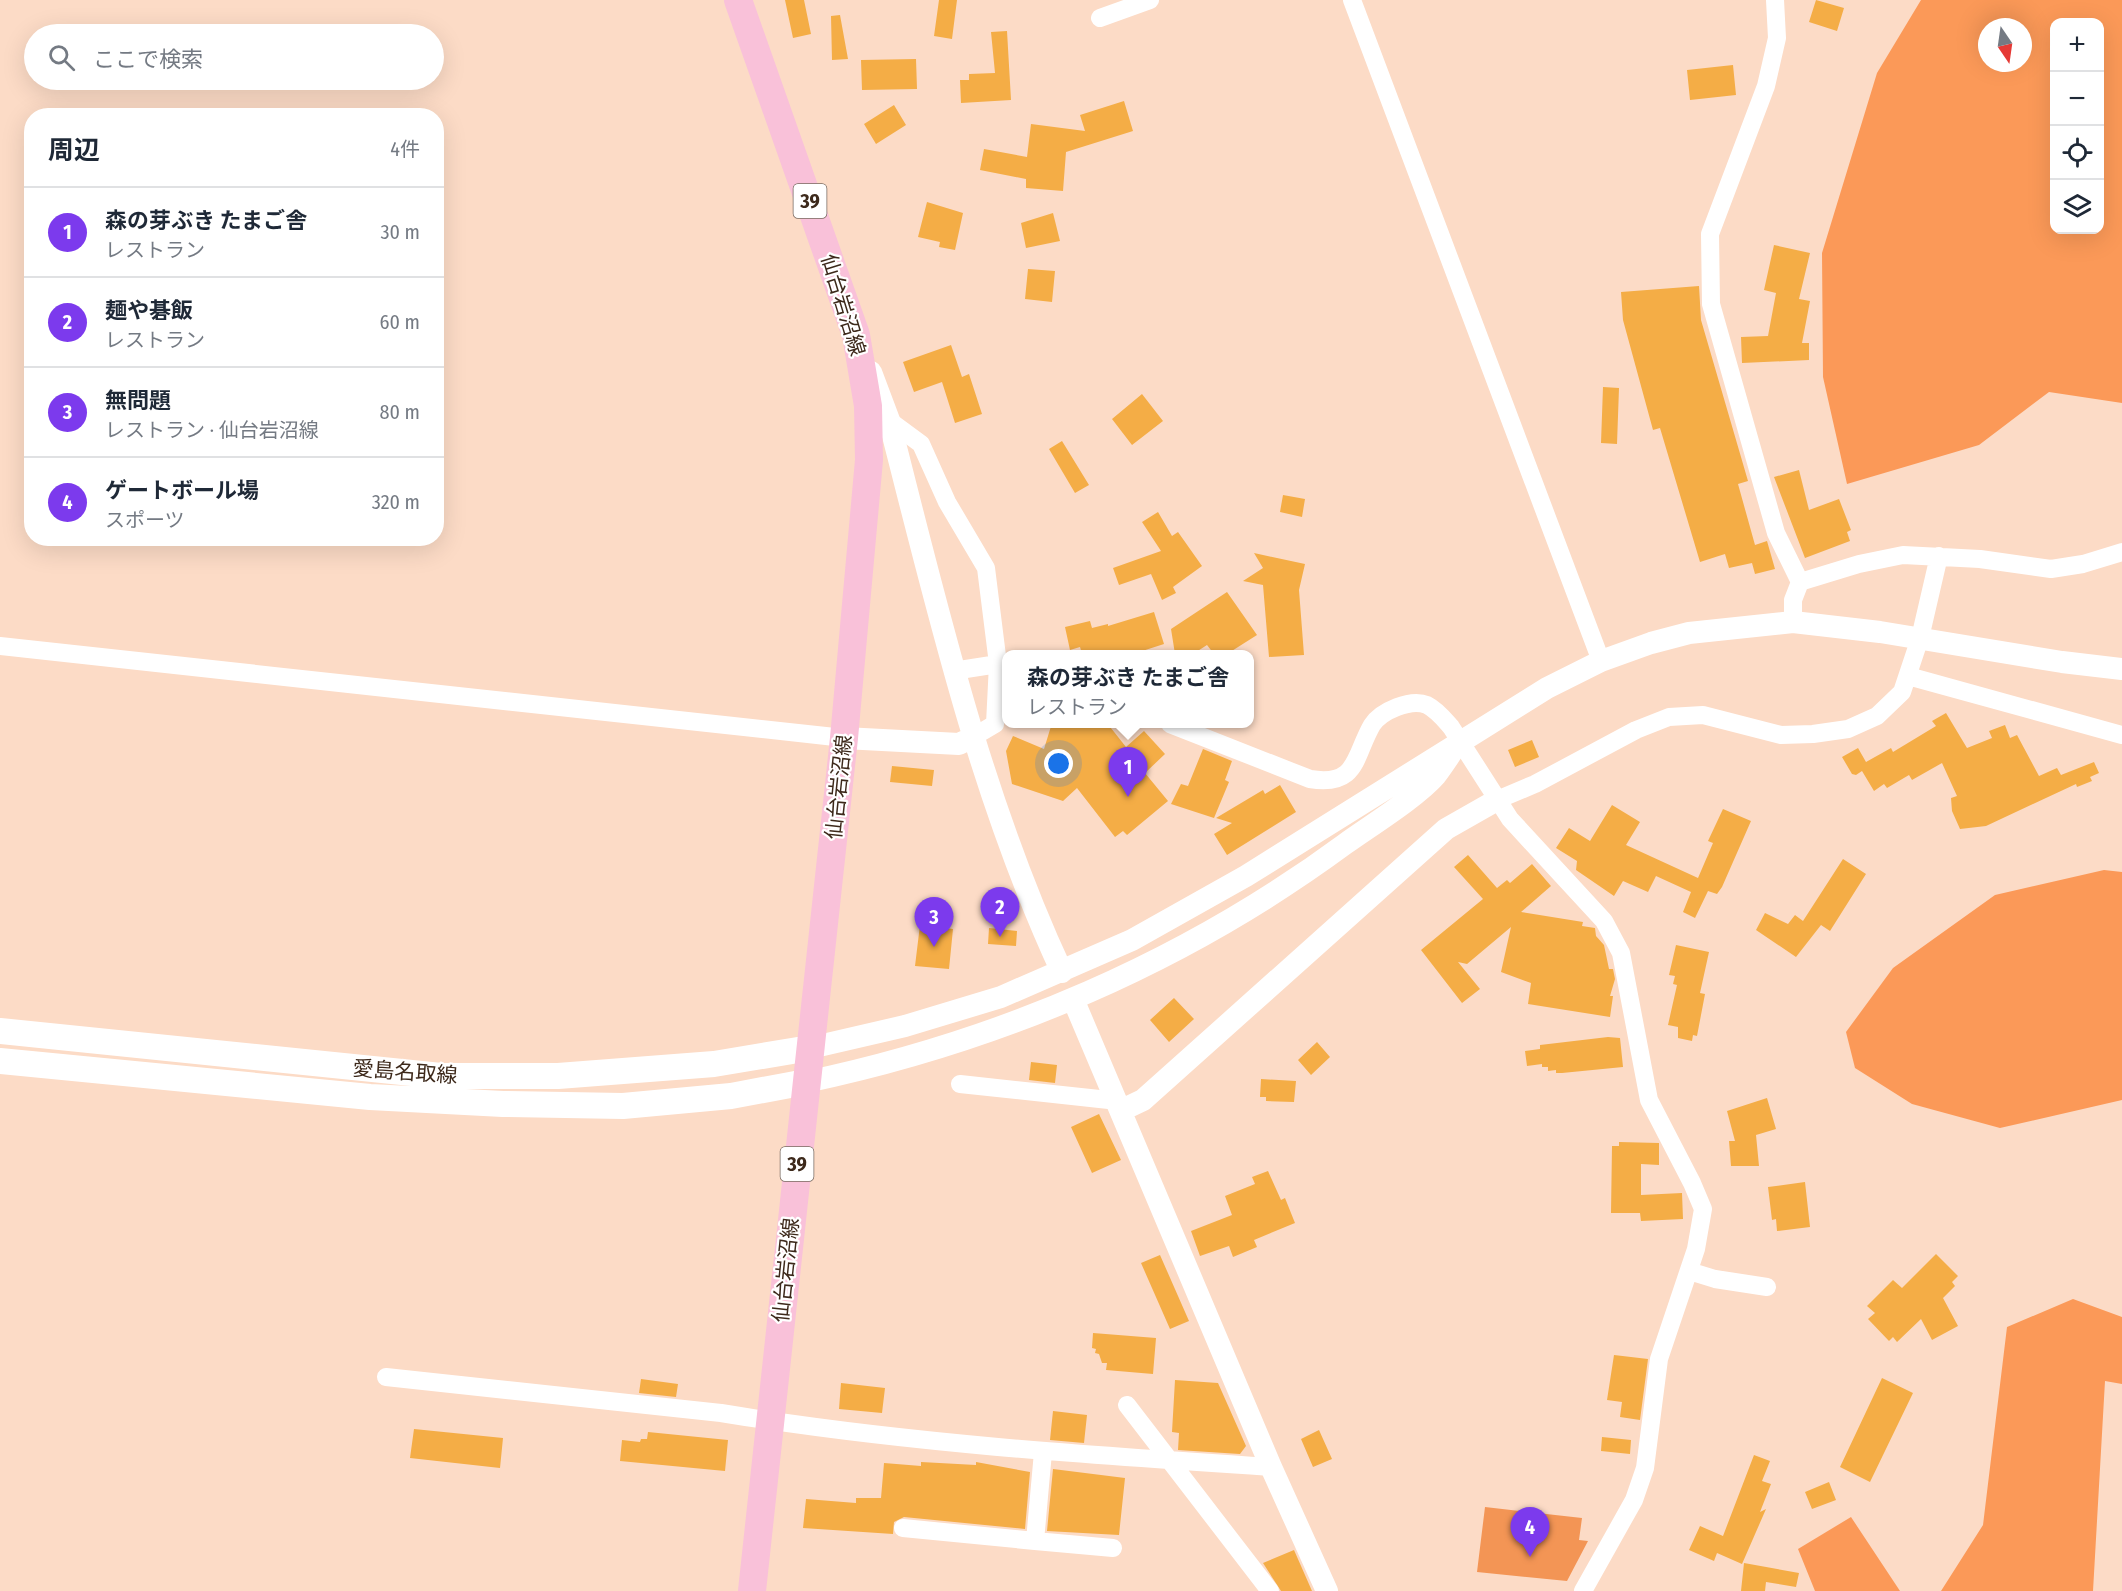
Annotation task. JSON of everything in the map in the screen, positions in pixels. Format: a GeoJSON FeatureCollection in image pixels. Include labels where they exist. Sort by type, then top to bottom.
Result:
{"type":"FeatureCollection","features":[{"type":"Feature","properties":{"kind":"main road","name":"仙台岩沼線"},"geometry":{"type":"LineString","coordinates":[[738,0],[856,335],[879,413],[869,460],[844,738],[752,1591]]}},
{"type":"Feature","properties":{"kind":"main road","name":"愛島名取線"},"geometry":{"type":"LineString","coordinates":[[0,1032],[441,1076],[558,1076],[703,1065],[810,1048]]}},
{"type":"Feature","properties":{"kind":"main road","name":"愛島名取線"},"geometry":{"type":"LineString","coordinates":[[0,1061],[369,1097],[503,1104],[623,1106],[730,1096],[806,1082]]}},
{"type":"Feature","properties":{"kind":"street"},"geometry":{"type":"LineString","coordinates":[[1100,18],[1150,0]]}},
{"type":"Feature","properties":{"kind":"street"},"geometry":{"type":"LineString","coordinates":[[1352,0],[1601,661]]}},
{"type":"Feature","properties":{"kind":"street"},"geometry":{"type":"LineString","coordinates":[[1775,0],[1776,39],[1766,86],[1710,234],[1711,304],[1776,533],[1800,582],[1793,600],[1793,622]]}},
{"type":"Feature","properties":{"kind":"street"},"geometry":{"type":"LineString","coordinates":[[0,646],[844,738],[959,744],[995,724],[1002,666],[986,568],[947,502],[921,444],[879,413]]}},
{"type":"Feature","properties":{"kind":"street"},"geometry":{"type":"LineString","coordinates":[[879,413],[973,737],[1017,867],[1062,972]]}},
{"type":"Feature","properties":{"kind":"street"},"geometry":{"type":"LineString","coordinates":[[1800,582],[1859,564],[1903,555],[1939,556],[2051,569],[2083,564],[2122,552]]}},
{"type":"Feature","properties":{"kind":"street"},"geometry":{"type":"LineString","coordinates":[[960,1084],[1120,1106],[1143,1100],[1446,829],[1497,800],[1535,784],[1636,730],[1669,717],[1703,715],[1781,735],[1813,734],[1848,729],[1877,716],[1902,692],[1920,638],[1939,556]]}},
{"type":"Feature","properties":{"kind":"street"},"geometry":{"type":"LineString","coordinates":[[810,1048],[948,1014],[1001,997],[1132,940],[1246,876],[1547,688],[1601,661],[1689,633],[1793,622],[1920,638],[2062,662],[2122,669]]}},
{"type":"Feature","properties":{"kind":"street"},"geometry":{"type":"LineString","coordinates":[[953,671],[1002,666]]}},
{"type":"Feature","properties":{"kind":"street"},"geometry":{"type":"LineString","coordinates":[[1908,676],[2122,735]]}},
{"type":"Feature","properties":{"kind":"street"},"geometry":{"type":"LineString","coordinates":[[1182,728],[1310,779],[1324,782],[1350,771],[1359,759],[1373,723],[1387,712],[1405,704],[1425,704],[1441,715],[1497,800],[1548,863],[1604,921],[1621,953],[1649,1100],[1692,1182],[1703,1209],[1696,1249],[1659,1359],[1645,1468],[1634,1500],[1584,1591]]}},
{"type":"Feature","properties":{"kind":"street"},"geometry":{"type":"LineString","coordinates":[[806,1082],[856,1072],[1013,1024],[1073,999],[1190,944],[1299,878],[1435,776],[1460,741]]}},
{"type":"Feature","properties":{"kind":"street"},"geometry":{"type":"LineString","coordinates":[[1073,999],[1271,1467],[1327,1591]]}},
{"type":"Feature","properties":{"kind":"street"},"geometry":{"type":"LineString","coordinates":[[1689,1271],[1715,1279],[1767,1287]]}},
{"type":"Feature","properties":{"kind":"street"},"geometry":{"type":"LineString","coordinates":[[386,1377],[721,1413],[770,1421],[1043,1452],[1271,1467]]}},
{"type":"Feature","properties":{"kind":"street"},"geometry":{"type":"LineString","coordinates":[[1127,1405],[1270,1591]]}},
{"type":"Feature","properties":{"kind":"street"},"geometry":{"type":"LineString","coordinates":[[1035,1541],[1043,1452]]}},
{"type":"Feature","properties":{"kind":"street"},"geometry":{"type":"LineString","coordinates":[[903,1528],[1113,1548]]}},
{"type":"Feature","properties":{"kind":"shaded area"},"geometry":{"type":"Polygon","coordinates":[[[1921,0],[2122,0],[2122,403],[2049,392],[1979,445],[1847,484],[1823,377],[1822,253],[1877,73],[1921,0]]]}},
{"type":"Feature","properties":{"kind":"shaded area"},"geometry":{"type":"Polygon","coordinates":[[[2104,870],[2122,872],[2122,1100],[2000,1128],[1912,1104],[1855,1068],[1846,1032],[1893,968],[1995,895],[2104,870]]]}},
{"type":"Feature","properties":{"kind":"shaded area"},"geometry":{"type":"Polygon","coordinates":[[[2073,1299],[2122,1317],[2122,1384],[2105,1381],[2093,1591],[1941,1591],[1983,1525],[2007,1327],[2073,1299]]]}},
{"type":"Feature","properties":{"kind":"shaded area"},"geometry":{"type":"Polygon","coordinates":[[[1485,1507],[1582,1518],[1579,1540],[1588,1541],[1567,1581],[1477,1572],[1485,1507]]]}},
{"type":"Feature","properties":{"kind":"shaded area"},"geometry":{"type":"Polygon","coordinates":[[[1851,1517],[1900,1591],[1815,1591],[1798,1549],[1851,1517]]]}},
{"type":"Feature","properties":{"kind":"building"},"geometry":{"type":"Polygon","coordinates":[[[785,0],[804,0],[811,34],[793,38],[785,0]]]}},
{"type":"Feature","properties":{"kind":"building"},"geometry":{"type":"Polygon","coordinates":[[[939,0],[957,0],[952,39],[934,36],[939,0]]]}},
{"type":"Feature","properties":{"kind":"building"},"geometry":{"type":"Polygon","coordinates":[[[1816,0],[1844,8],[1837,31],[1809,22],[1816,0]]]}},
{"type":"Feature","properties":{"kind":"building"},"geometry":{"type":"Polygon","coordinates":[[[840,15],[848,59],[832,60],[831,16],[840,15]]]}},
{"type":"Feature","properties":{"kind":"building"},"geometry":{"type":"Polygon","coordinates":[[[1007,31],[1011,100],[961,103],[960,80],[969,80],[969,74],[995,73],[991,32],[1007,31]]]}},
{"type":"Feature","properties":{"kind":"building"},"geometry":{"type":"Polygon","coordinates":[[[916,59],[917,89],[862,90],[861,60],[916,59]]]}},
{"type":"Feature","properties":{"kind":"building"},"geometry":{"type":"Polygon","coordinates":[[[1733,65],[1736,95],[1690,100],[1687,70],[1733,65]]]}},
{"type":"Feature","properties":{"kind":"building"},"geometry":{"type":"Polygon","coordinates":[[[1124,101],[1133,131],[1066,152],[1063,191],[1026,188],[1026,179],[980,170],[984,149],[1027,157],[1031,124],[1085,131],[1080,115],[1124,101]]]}},
{"type":"Feature","properties":{"kind":"building"},"geometry":{"type":"Polygon","coordinates":[[[894,105],[906,125],[876,144],[864,124],[894,105]]]}},
{"type":"Feature","properties":{"kind":"building"},"geometry":{"type":"Polygon","coordinates":[[[927,202],[963,213],[955,250],[939,247],[940,242],[918,237],[927,202]]]}},
{"type":"Feature","properties":{"kind":"building"},"geometry":{"type":"Polygon","coordinates":[[[1053,213],[1060,241],[1026,248],[1021,223],[1053,213]]]}},
{"type":"Feature","properties":{"kind":"building"},"geometry":{"type":"Polygon","coordinates":[[[1774,245],[1810,253],[1799,299],[1810,301],[1802,343],[1809,343],[1809,360],[1742,363],[1741,337],[1768,336],[1776,293],[1764,290],[1774,245]]]}},
{"type":"Feature","properties":{"kind":"building"},"geometry":{"type":"Polygon","coordinates":[[[1028,269],[1055,271],[1052,302],[1025,299],[1028,269]]]}},
{"type":"Feature","properties":{"kind":"building"},"geometry":{"type":"Polygon","coordinates":[[[1699,286],[1701,320],[1748,481],[1738,484],[1755,545],[1767,541],[1775,569],[1755,574],[1752,563],[1729,568],[1725,554],[1700,562],[1660,428],[1653,430],[1623,320],[1621,292],[1699,286]]]}},
{"type":"Feature","properties":{"kind":"building"},"geometry":{"type":"Polygon","coordinates":[[[951,345],[962,377],[969,374],[982,414],[955,423],[942,382],[914,392],[903,362],[951,345]]]}},
{"type":"Feature","properties":{"kind":"building"},"geometry":{"type":"Polygon","coordinates":[[[1603,387],[1619,388],[1617,444],[1601,443],[1603,387]]]}},
{"type":"Feature","properties":{"kind":"building"},"geometry":{"type":"Polygon","coordinates":[[[1142,394],[1163,421],[1132,445],[1112,419],[1142,394]]]}},
{"type":"Feature","properties":{"kind":"building"},"geometry":{"type":"Polygon","coordinates":[[[1062,441],[1089,485],[1075,493],[1049,449],[1062,441]]]}},
{"type":"Feature","properties":{"kind":"building"},"geometry":{"type":"Polygon","coordinates":[[[1799,470],[1809,510],[1839,499],[1851,530],[1847,532],[1850,541],[1805,558],[1774,477],[1799,470]]]}},
{"type":"Feature","properties":{"kind":"building"},"geometry":{"type":"Polygon","coordinates":[[[1283,495],[1305,499],[1302,517],[1280,512],[1283,495]]]}},
{"type":"Feature","properties":{"kind":"building"},"geometry":{"type":"Polygon","coordinates":[[[1158,512],[1172,536],[1178,532],[1202,566],[1173,587],[1176,593],[1162,600],[1151,574],[1119,585],[1113,568],[1161,551],[1142,522],[1158,512]]]}},
{"type":"Feature","properties":{"kind":"building"},"geometry":{"type":"Polygon","coordinates":[[[1254,553],[1305,564],[1299,590],[1304,655],[1269,657],[1263,585],[1243,581],[1263,568],[1254,553]]]}},
{"type":"Feature","properties":{"kind":"building"},"geometry":{"type":"Polygon","coordinates":[[[1227,592],[1257,635],[1233,650],[1211,650],[1207,645],[1199,650],[1174,650],[1171,629],[1227,592]]]}},
{"type":"Feature","properties":{"kind":"building"},"geometry":{"type":"Polygon","coordinates":[[[1154,612],[1164,644],[1145,650],[1081,650],[1080,647],[1070,650],[1065,627],[1090,621],[1092,628],[1108,624],[1108,626],[1154,612]]]}},
{"type":"Feature","properties":{"kind":"building"},"geometry":{"type":"Polygon","coordinates":[[[1946,713],[1967,748],[1992,738],[1989,731],[2005,725],[2010,738],[2017,735],[2039,776],[2057,768],[2061,775],[2094,762],[2099,773],[2090,777],[2092,781],[2077,787],[2076,784],[1986,826],[1960,829],[1952,811],[1951,798],[1957,796],[1942,763],[1912,780],[1909,775],[1887,788],[1884,784],[1874,791],[1862,771],[1856,775],[1852,774],[1842,757],[1858,748],[1866,762],[1891,748],[1893,752],[1936,726],[1932,721],[1946,713]]]}},
{"type":"Feature","properties":{"kind":"building"},"geometry":{"type":"Polygon","coordinates":[[[1050,728],[1111,728],[1126,747],[1144,731],[1165,754],[1145,773],[1168,801],[1127,835],[1123,831],[1115,837],[1077,788],[1063,801],[1012,784],[1006,751],[1013,736],[1044,749],[1050,728]]]}},
{"type":"Feature","properties":{"kind":"building"},"geometry":{"type":"Polygon","coordinates":[[[1532,740],[1539,757],[1515,767],[1508,750],[1532,740]]]}},
{"type":"Feature","properties":{"kind":"building"},"geometry":{"type":"Polygon","coordinates":[[[1203,749],[1232,761],[1225,780],[1229,782],[1214,818],[1171,804],[1181,784],[1188,786],[1203,749]]]}},
{"type":"Feature","properties":{"kind":"building"},"geometry":{"type":"Polygon","coordinates":[[[892,766],[934,770],[932,786],[890,782],[892,766]]]}},
{"type":"Feature","properties":{"kind":"building"},"geometry":{"type":"Polygon","coordinates":[[[1280,785],[1296,812],[1227,855],[1214,834],[1232,823],[1216,818],[1263,790],[1265,794],[1280,785]]]}},
{"type":"Feature","properties":{"kind":"building"},"geometry":{"type":"Polygon","coordinates":[[[1612,805],[1640,822],[1626,845],[1698,878],[1713,843],[1708,841],[1723,809],[1751,821],[1722,887],[1717,894],[1708,891],[1695,918],[1683,912],[1691,892],[1656,876],[1648,892],[1623,881],[1614,896],[1576,870],[1577,861],[1556,848],[1569,828],[1590,841],[1612,805]]]}},
{"type":"Feature","properties":{"kind":"building"},"geometry":{"type":"Polygon","coordinates":[[[1468,855],[1497,888],[1507,880],[1510,883],[1532,864],[1551,886],[1521,912],[1583,922],[1582,926],[1595,928],[1596,936],[1604,945],[1609,969],[1613,969],[1615,979],[1610,996],[1613,996],[1610,1017],[1528,1004],[1531,983],[1501,972],[1511,927],[1467,964],[1458,962],[1480,989],[1462,1003],[1421,950],[1483,899],[1454,867],[1468,855]]]}},
{"type":"Feature","properties":{"kind":"building"},"geometry":{"type":"Polygon","coordinates":[[[1843,859],[1866,874],[1830,931],[1821,925],[1796,957],[1756,930],[1765,913],[1788,924],[1795,915],[1803,921],[1843,859]]]}},
{"type":"Feature","properties":{"kind":"building"},"geometry":{"type":"Polygon","coordinates":[[[920,925],[953,929],[949,969],[915,966],[920,925]]]}},
{"type":"Feature","properties":{"kind":"building"},"geometry":{"type":"Polygon","coordinates":[[[989,928],[1017,931],[1016,946],[988,944],[989,928]]]}},
{"type":"Feature","properties":{"kind":"building"},"geometry":{"type":"Polygon","coordinates":[[[1676,945],[1709,952],[1700,993],[1705,994],[1697,1036],[1693,1035],[1692,1041],[1678,1038],[1678,1027],[1668,1025],[1677,985],[1673,984],[1675,976],[1669,975],[1676,945]]]}},
{"type":"Feature","properties":{"kind":"building"},"geometry":{"type":"Polygon","coordinates":[[[1174,998],[1194,1019],[1169,1042],[1150,1020],[1174,998]]]}},
{"type":"Feature","properties":{"kind":"building"},"geometry":{"type":"Polygon","coordinates":[[[1608,1037],[1620,1038],[1623,1067],[1556,1073],[1556,1070],[1548,1071],[1548,1067],[1542,1067],[1542,1064],[1527,1066],[1525,1051],[1540,1049],[1540,1045],[1608,1037]]]}},
{"type":"Feature","properties":{"kind":"building"},"geometry":{"type":"Polygon","coordinates":[[[1317,1042],[1330,1057],[1311,1075],[1298,1060],[1317,1042]]]}},
{"type":"Feature","properties":{"kind":"building"},"geometry":{"type":"Polygon","coordinates":[[[1031,1062],[1057,1065],[1055,1083],[1029,1080],[1031,1062]]]}},
{"type":"Feature","properties":{"kind":"building"},"geometry":{"type":"Polygon","coordinates":[[[1261,1079],[1296,1081],[1294,1102],[1266,1101],[1266,1097],[1260,1097],[1261,1079]]]}},
{"type":"Feature","properties":{"kind":"building"},"geometry":{"type":"Polygon","coordinates":[[[1767,1098],[1776,1129],[1756,1135],[1759,1166],[1731,1166],[1729,1141],[1735,1141],[1727,1111],[1767,1098]]]}},
{"type":"Feature","properties":{"kind":"building"},"geometry":{"type":"Polygon","coordinates":[[[1099,1114],[1121,1160],[1092,1173],[1071,1127],[1099,1114]]]}},
{"type":"Feature","properties":{"kind":"building"},"geometry":{"type":"Polygon","coordinates":[[[1619,1142],[1659,1143],[1659,1165],[1641,1164],[1641,1195],[1682,1193],[1683,1219],[1641,1221],[1640,1213],[1611,1213],[1612,1146],[1619,1146],[1619,1142]]]}},
{"type":"Feature","properties":{"kind":"building"},"geometry":{"type":"Polygon","coordinates":[[[1268,1171],[1281,1200],[1285,1198],[1295,1223],[1254,1240],[1257,1247],[1233,1257],[1229,1246],[1200,1256],[1191,1231],[1232,1215],[1225,1196],[1255,1184],[1252,1177],[1268,1171]]]}},
{"type":"Feature","properties":{"kind":"building"},"geometry":{"type":"Polygon","coordinates":[[[1805,1182],[1810,1227],[1777,1231],[1776,1219],[1772,1220],[1768,1187],[1805,1182]]]}},
{"type":"Feature","properties":{"kind":"building"},"geometry":{"type":"Polygon","coordinates":[[[1936,1254],[1958,1276],[1952,1282],[1955,1286],[1943,1298],[1958,1326],[1932,1340],[1921,1319],[1897,1342],[1893,1337],[1889,1341],[1868,1319],[1875,1313],[1867,1306],[1893,1280],[1902,1288],[1936,1254]]]}},
{"type":"Feature","properties":{"kind":"building"},"geometry":{"type":"Polygon","coordinates":[[[1160,1255],[1189,1321],[1170,1329],[1141,1263],[1160,1255]]]}},
{"type":"Feature","properties":{"kind":"building"},"geometry":{"type":"Polygon","coordinates":[[[1093,1333],[1156,1338],[1153,1374],[1106,1370],[1107,1363],[1102,1363],[1099,1354],[1095,1353],[1096,1349],[1092,1348],[1093,1333]]]}},
{"type":"Feature","properties":{"kind":"building"},"geometry":{"type":"Polygon","coordinates":[[[1614,1355],[1648,1359],[1640,1420],[1620,1417],[1622,1402],[1607,1400],[1614,1355]]]}},
{"type":"Feature","properties":{"kind":"building"},"geometry":{"type":"Polygon","coordinates":[[[1882,1378],[1913,1393],[1870,1482],[1840,1467],[1882,1378]]]}},
{"type":"Feature","properties":{"kind":"building"},"geometry":{"type":"Polygon","coordinates":[[[641,1379],[678,1384],[676,1397],[639,1393],[641,1379]]]}},
{"type":"Feature","properties":{"kind":"building"},"geometry":{"type":"Polygon","coordinates":[[[1175,1380],[1218,1383],[1246,1446],[1240,1454],[1178,1450],[1179,1433],[1172,1432],[1175,1380]]]}},
{"type":"Feature","properties":{"kind":"building"},"geometry":{"type":"Polygon","coordinates":[[[841,1383],[885,1388],[882,1413],[839,1409],[841,1383]]]}},
{"type":"Feature","properties":{"kind":"building"},"geometry":{"type":"Polygon","coordinates":[[[1053,1411],[1087,1415],[1084,1443],[1050,1440],[1053,1411]]]}},
{"type":"Feature","properties":{"kind":"building"},"geometry":{"type":"Polygon","coordinates":[[[414,1429],[503,1438],[500,1468],[410,1458],[414,1429]]]}},
{"type":"Feature","properties":{"kind":"building"},"geometry":{"type":"Polygon","coordinates":[[[1319,1430],[1332,1459],[1313,1467],[1301,1439],[1319,1430]]]}},
{"type":"Feature","properties":{"kind":"building"},"geometry":{"type":"Polygon","coordinates":[[[648,1432],[728,1440],[725,1471],[620,1461],[622,1440],[640,1442],[641,1439],[647,1439],[648,1432]]]}},
{"type":"Feature","properties":{"kind":"building"},"geometry":{"type":"Polygon","coordinates":[[[1602,1437],[1631,1440],[1630,1454],[1601,1451],[1602,1437]]]}},
{"type":"Feature","properties":{"kind":"building"},"geometry":{"type":"Polygon","coordinates":[[[1754,1455],[1770,1461],[1762,1481],[1771,1484],[1760,1512],[1766,1509],[1742,1564],[1717,1553],[1714,1561],[1689,1550],[1700,1526],[1723,1536],[1754,1455]]]}},
{"type":"Feature","properties":{"kind":"building"},"geometry":{"type":"Polygon","coordinates":[[[921,1462],[976,1465],[976,1462],[1030,1472],[1025,1529],[904,1517],[894,1522],[893,1534],[803,1528],[806,1499],[856,1503],[856,1498],[881,1498],[884,1463],[921,1466],[921,1462]]]}},
{"type":"Feature","properties":{"kind":"building"},"geometry":{"type":"Polygon","coordinates":[[[1053,1469],[1125,1478],[1119,1535],[1047,1531],[1053,1469]]]}},
{"type":"Feature","properties":{"kind":"building"},"geometry":{"type":"Polygon","coordinates":[[[1829,1482],[1836,1500],[1812,1509],[1805,1492],[1829,1482]]]}},
{"type":"Feature","properties":{"kind":"building"},"geometry":{"type":"Polygon","coordinates":[[[1294,1550],[1312,1591],[1281,1591],[1263,1563],[1294,1550]]]}},
{"type":"Feature","properties":{"kind":"building"},"geometry":{"type":"Polygon","coordinates":[[[1744,1563],[1799,1573],[1796,1587],[1766,1582],[1765,1591],[1741,1591],[1744,1563]]]}},
{"type":"Feature","properties":{"kind":"place","name":"森の芽ぶき たまご舎"},"geometry":{"type":"Point","coordinates":[1128,797]}},
{"type":"Feature","properties":{"kind":"place","name":"麺や碁飯"},"geometry":{"type":"Point","coordinates":[1000,937]}},
{"type":"Feature","properties":{"kind":"place","name":"無問題"},"geometry":{"type":"Point","coordinates":[934,947]}},
{"type":"Feature","properties":{"kind":"place","name":"ゲートボール場"},"geometry":{"type":"Point","coordinates":[1530,1557]}}]}
